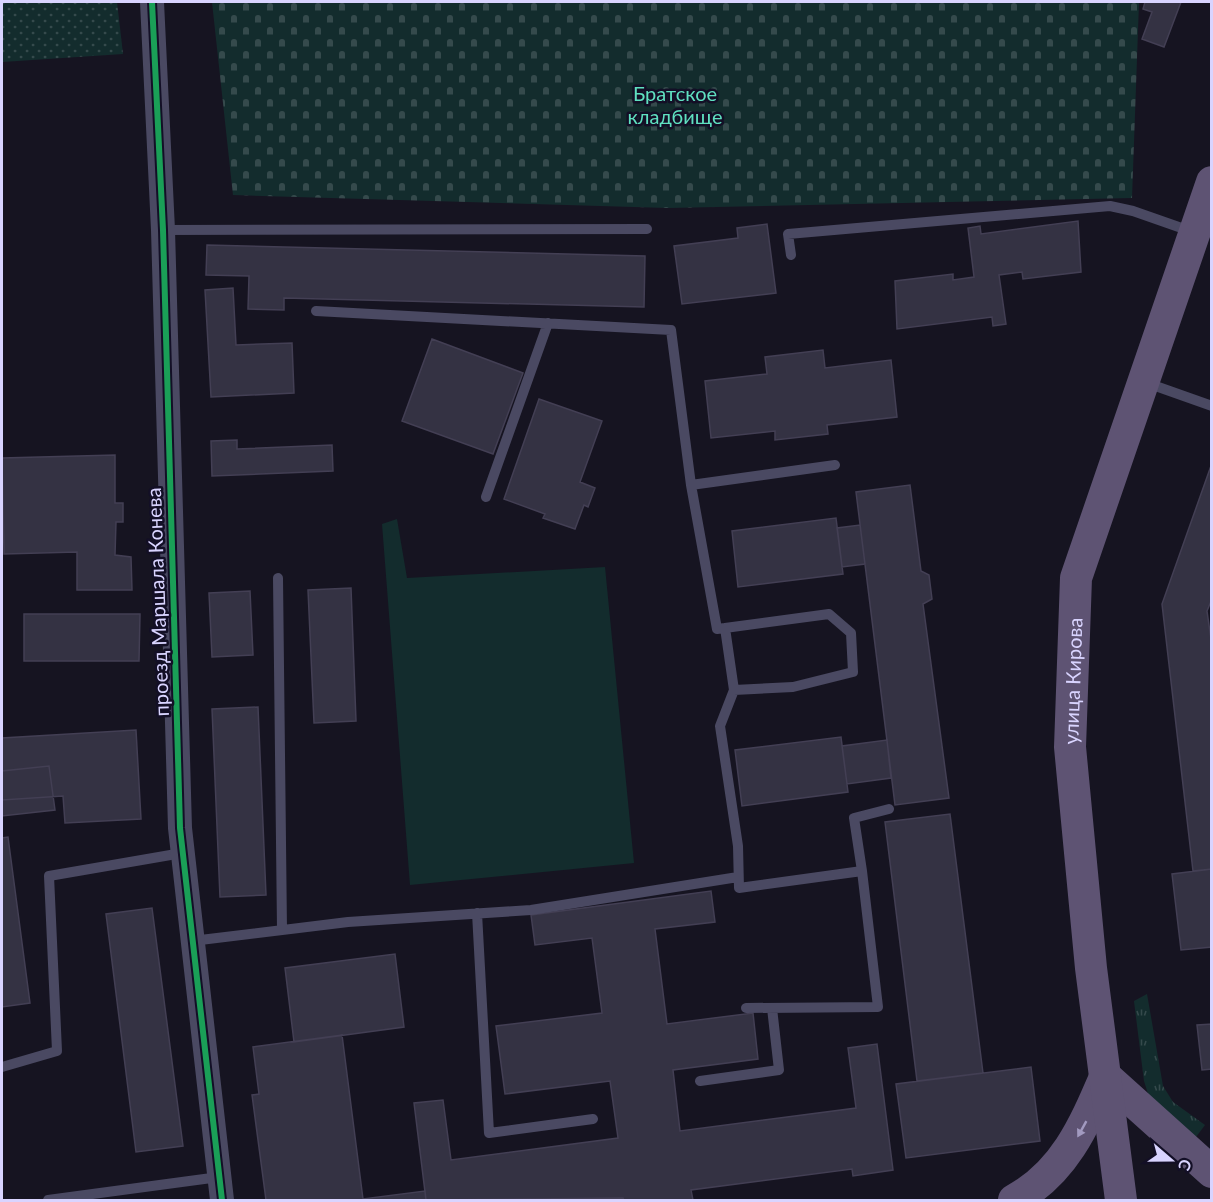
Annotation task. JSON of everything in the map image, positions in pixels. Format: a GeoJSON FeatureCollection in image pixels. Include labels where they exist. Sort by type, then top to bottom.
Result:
{"type":"FeatureCollection","features":[{"type":"Feature","properties":{"kind":"main road","name":"улица Кирова"},"geometry":{"type":"LineString","coordinates":[[1121,1200],[1091,968],[1070,747],[1076,578],[1212,182]]}},
{"type":"Feature","properties":{"kind":"main road"},"geometry":{"type":"LineString","coordinates":[[1014,1200],[1052,1172],[1082,1131],[1105,1076],[1212,1172]]}},
{"type":"Feature","properties":{"kind":"street","name":"проезд Маршала Конева"},"geometry":{"type":"LineString","coordinates":[[153,2],[163,230],[182,853],[220,1189]]}},
{"type":"Feature","properties":{"kind":"lane"},"geometry":{"type":"LineString","coordinates":[[791,255],[788,234],[1110,207],[1133,211],[1193,232]]}},
{"type":"Feature","properties":{"kind":"lane"},"geometry":{"type":"LineString","coordinates":[[163,230],[646,229]]}},
{"type":"Feature","properties":{"kind":"lane"},"geometry":{"type":"LineString","coordinates":[[316,311],[671,330],[691,485],[717,628],[829,614],[851,633],[853,672],[793,687],[734,690]]}},
{"type":"Feature","properties":{"kind":"lane"},"geometry":{"type":"LineString","coordinates":[[486,497],[548,323]]}},
{"type":"Feature","properties":{"kind":"lane"},"geometry":{"type":"LineString","coordinates":[[1143,382],[1212,406]]}},
{"type":"Feature","properties":{"kind":"lane"},"geometry":{"type":"LineString","coordinates":[[691,485],[835,465]]}},
{"type":"Feature","properties":{"kind":"lane"},"geometry":{"type":"LineString","coordinates":[[278,578],[282,930]]}},
{"type":"Feature","properties":{"kind":"lane"},"geometry":{"type":"LineString","coordinates":[[725,628],[734,690],[720,726],[738,846],[739,888],[862,871]]}},
{"type":"Feature","properties":{"kind":"lane"},"geometry":{"type":"LineString","coordinates":[[746,1008],[878,1007],[854,818],[889,809]]}},
{"type":"Feature","properties":{"kind":"lane"},"geometry":{"type":"LineString","coordinates":[[2,1067],[57,1051],[49,876],[182,853]]}},
{"type":"Feature","properties":{"kind":"lane"},"geometry":{"type":"LineString","coordinates":[[192,941],[348,922],[531,910],[738,878]]}},
{"type":"Feature","properties":{"kind":"lane"},"geometry":{"type":"LineString","coordinates":[[477,913],[489,1133],[592,1119]]}},
{"type":"Feature","properties":{"kind":"lane"},"geometry":{"type":"LineString","coordinates":[[700,1081],[779,1070],[772,1008]]}},
{"type":"Feature","properties":{"kind":"lane"},"geometry":{"type":"LineString","coordinates":[[48,1200],[220,1189]]}},
{"type":"Feature","properties":{"kind":"green space"},"geometry":{"type":"Polygon","coordinates":[[[2,2],[117,2],[123,54],[2,62],[2,2]]]}},
{"type":"Feature","properties":{"kind":"green space","name":"Братское кладбище"},"geometry":{"type":"Polygon","coordinates":[[[212,2],[1139,2],[1132,198],[668,208],[233,195],[212,2]]]}},
{"type":"Feature","properties":{"kind":"green space"},"geometry":{"type":"Polygon","coordinates":[[[397,519],[407,578],[605,567],[634,863],[410,885],[382,524],[397,519]]]}},
{"type":"Feature","properties":{"kind":"green space"},"geometry":{"type":"Polygon","coordinates":[[[1147,994],[1163,1086],[1173,1102],[1205,1125],[1193,1141],[1151,1103],[1144,1081],[1134,1001],[1147,994]]]}},
{"type":"Feature","properties":{"kind":"building"},"geometry":{"type":"Polygon","coordinates":[[[1145,2],[1181,2],[1164,47],[1142,39],[1152,12],[1143,9],[1145,2]]]}},
{"type":"Feature","properties":{"kind":"building"},"geometry":{"type":"Polygon","coordinates":[[[1078,221],[1081,272],[1023,279],[1022,272],[999,275],[1006,324],[993,326],[992,317],[897,329],[895,281],[953,274],[953,280],[974,277],[968,228],[980,226],[981,234],[1078,221]]]}},
{"type":"Feature","properties":{"kind":"building"},"geometry":{"type":"Polygon","coordinates":[[[767,224],[776,293],[682,304],[674,246],[738,238],[737,228],[767,224]]]}},
{"type":"Feature","properties":{"kind":"building"},"geometry":{"type":"Polygon","coordinates":[[[207,245],[645,256],[644,307],[284,298],[284,310],[248,309],[249,276],[206,275],[207,245]]]}},
{"type":"Feature","properties":{"kind":"building"},"geometry":{"type":"Polygon","coordinates":[[[233,288],[236,345],[292,343],[294,393],[211,397],[205,290],[233,288]]]}},
{"type":"Feature","properties":{"kind":"building"},"geometry":{"type":"Polygon","coordinates":[[[432,339],[523,373],[493,454],[402,421],[432,339]]]}},
{"type":"Feature","properties":{"kind":"building"},"geometry":{"type":"Polygon","coordinates":[[[823,350],[825,368],[891,360],[897,417],[827,425],[828,434],[775,440],[775,431],[711,438],[705,381],[767,374],[765,357],[823,350]]]}},
{"type":"Feature","properties":{"kind":"building"},"geometry":{"type":"Polygon","coordinates":[[[539,399],[602,421],[580,482],[595,488],[588,507],[584,505],[575,529],[543,518],[545,514],[504,499],[539,399]]]}},
{"type":"Feature","properties":{"kind":"building"},"geometry":{"type":"Polygon","coordinates":[[[237,440],[237,449],[332,445],[333,471],[212,476],[211,441],[237,440]]]}},
{"type":"Feature","properties":{"kind":"building"},"geometry":{"type":"Polygon","coordinates":[[[115,455],[115,503],[123,503],[123,522],[116,522],[115,555],[131,557],[132,590],[77,590],[77,552],[4,554],[2,458],[115,455]]]}},
{"type":"Feature","properties":{"kind":"building"},"geometry":{"type":"Polygon","coordinates":[[[1212,463],[1212,599],[1207,611],[1212,646],[1212,869],[1193,871],[1162,604],[1212,463]]]}},
{"type":"Feature","properties":{"kind":"building"},"geometry":{"type":"Polygon","coordinates":[[[910,485],[921,571],[929,575],[932,599],[923,604],[949,798],[895,805],[856,492],[910,485]]]}},
{"type":"Feature","properties":{"kind":"building"},"geometry":{"type":"Polygon","coordinates":[[[836,518],[843,574],[738,587],[732,531],[836,518]]]}},
{"type":"Feature","properties":{"kind":"building"},"geometry":{"type":"Polygon","coordinates":[[[860,525],[865,564],[842,567],[837,528],[860,525]]]}},
{"type":"Feature","properties":{"kind":"building"},"geometry":{"type":"Polygon","coordinates":[[[351,588],[356,721],[314,723],[308,590],[351,588]]]}},
{"type":"Feature","properties":{"kind":"building"},"geometry":{"type":"Polygon","coordinates":[[[250,591],[253,655],[212,657],[209,593],[250,591]]]}},
{"type":"Feature","properties":{"kind":"building"},"geometry":{"type":"Polygon","coordinates":[[[24,614],[140,614],[139,661],[24,661],[24,614]]]}},
{"type":"Feature","properties":{"kind":"building"},"geometry":{"type":"Polygon","coordinates":[[[258,707],[266,895],[220,897],[212,709],[258,707]]]}},
{"type":"Feature","properties":{"kind":"building"},"geometry":{"type":"Polygon","coordinates":[[[136,730],[141,819],[65,823],[63,796],[2,800],[2,738],[136,730]]]}},
{"type":"Feature","properties":{"kind":"building"},"geometry":{"type":"Polygon","coordinates":[[[841,737],[848,792],[742,806],[735,750],[841,737]]]}},
{"type":"Feature","properties":{"kind":"building"},"geometry":{"type":"Polygon","coordinates":[[[887,740],[891,778],[847,784],[842,746],[887,740]]]}},
{"type":"Feature","properties":{"kind":"building"},"geometry":{"type":"Polygon","coordinates":[[[49,766],[55,810],[2,816],[2,771],[49,766]]]}},
{"type":"Feature","properties":{"kind":"building"},"geometry":{"type":"Polygon","coordinates":[[[950,814],[983,1073],[917,1081],[885,822],[950,814]]]}},
{"type":"Feature","properties":{"kind":"building"},"geometry":{"type":"Polygon","coordinates":[[[8,837],[30,1003],[2,1007],[2,838],[8,837]]]}},
{"type":"Feature","properties":{"kind":"building"},"geometry":{"type":"Polygon","coordinates":[[[1212,869],[1212,947],[1181,950],[1172,874],[1212,869]]]}},
{"type":"Feature","properties":{"kind":"building"},"geometry":{"type":"Polygon","coordinates":[[[711,891],[715,922],[655,929],[667,1024],[753,1013],[758,1059],[673,1070],[680,1131],[856,1108],[848,1048],[877,1044],[893,1170],[853,1176],[852,1169],[691,1190],[693,1200],[624,1200],[623,1198],[426,1200],[414,1103],[443,1100],[451,1160],[618,1138],[610,1081],[505,1094],[496,1026],[602,1013],[592,938],[535,945],[531,915],[711,891]]]}},
{"type":"Feature","properties":{"kind":"building"},"geometry":{"type":"Polygon","coordinates":[[[152,908],[183,1146],[136,1152],[106,914],[152,908]]]}},
{"type":"Feature","properties":{"kind":"building"},"geometry":{"type":"Polygon","coordinates":[[[395,954],[404,1027],[294,1042],[285,968],[395,954]]]}},
{"type":"Feature","properties":{"kind":"building"},"geometry":{"type":"Polygon","coordinates":[[[1212,1024],[1212,1069],[1202,1070],[1197,1025],[1212,1024]]]}},
{"type":"Feature","properties":{"kind":"building"},"geometry":{"type":"Polygon","coordinates":[[[342,1035],[363,1199],[425,1191],[426,1200],[266,1200],[252,1095],[259,1094],[253,1047],[342,1035]]]}},
{"type":"Feature","properties":{"kind":"building"},"geometry":{"type":"Polygon","coordinates":[[[1031,1067],[1040,1141],[906,1158],[896,1084],[1031,1067]]]}},
{"type":"Feature","properties":{"kind":"cycle path"},"geometry":{"type":"LineString","coordinates":[[152,2],[163,230],[180,828],[222,1200]]}}]}
